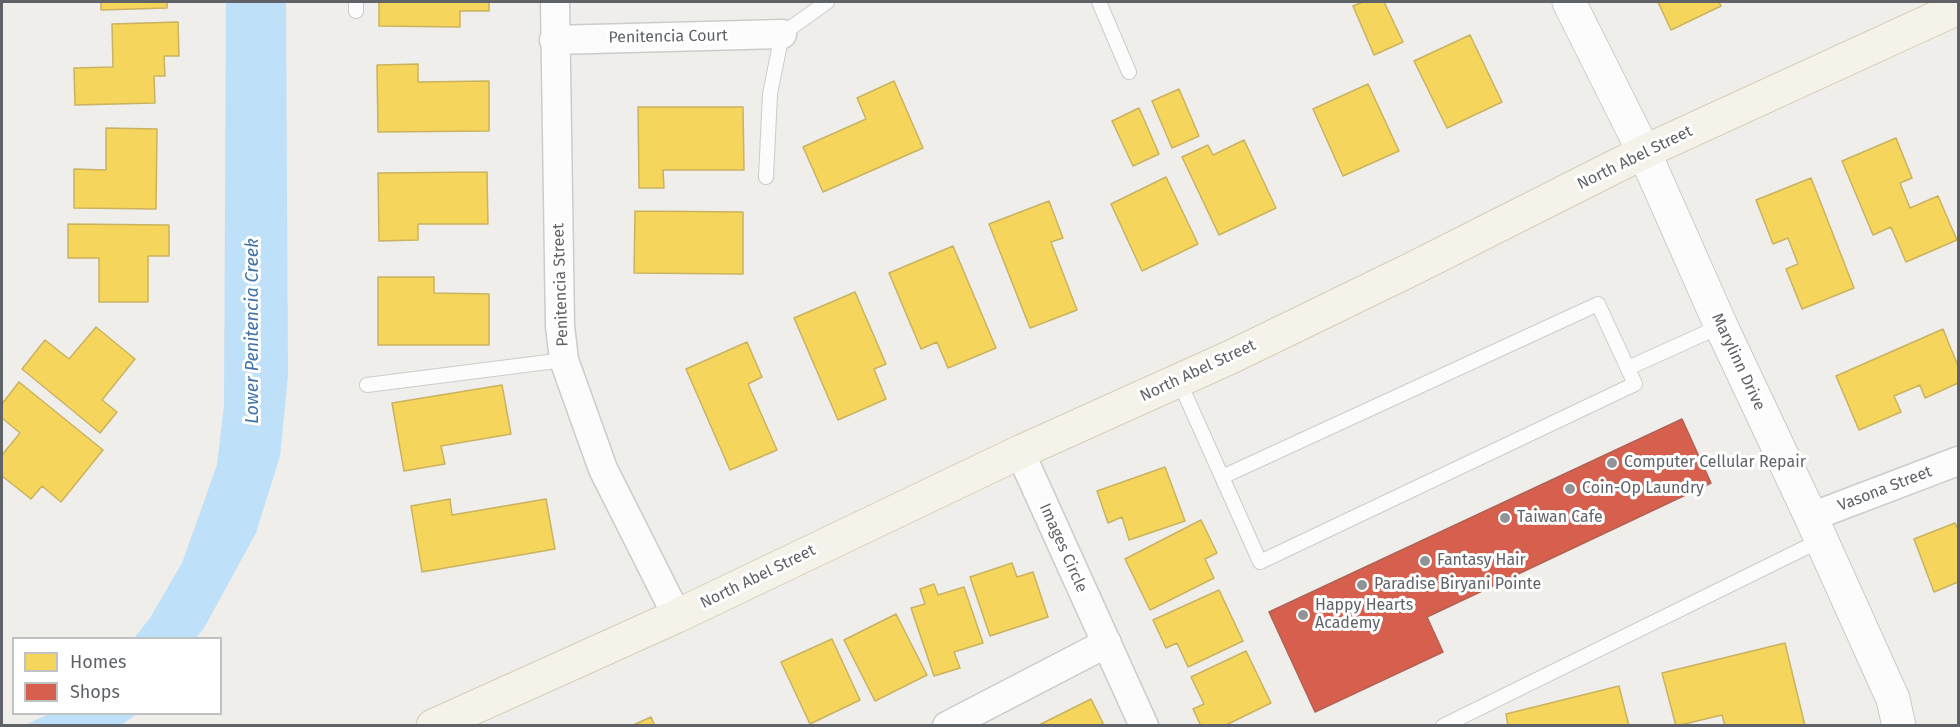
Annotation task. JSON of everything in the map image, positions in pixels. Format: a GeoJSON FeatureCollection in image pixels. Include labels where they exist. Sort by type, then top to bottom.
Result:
{"type":"FeatureCollection","features":[{"type":"Feature","properties":{"kind":"main road","name":"Marylinn Drive"},"geometry":{"type":"LineString","coordinates":[[1569,2],[1644,152],[1721,326],[1816,529],[1893,699],[1899,726]]}},
{"type":"Feature","properties":{"kind":"main road","name":"North Abel Street"},"geometry":{"type":"LineString","coordinates":[[433,726],[677,616],[1020,452],[1179,381],[1412,269],[1644,152],[1959,8]]}},
{"type":"Feature","properties":{"kind":"street","name":"Penitencia Street"},"geometry":{"type":"LineString","coordinates":[[555,2],[560,326],[564,360],[603,470],[677,616]]}},
{"type":"Feature","properties":{"kind":"street","name":"Penitencia Court"},"geometry":{"type":"LineString","coordinates":[[554,40],[782,34]]}},
{"type":"Feature","properties":{"kind":"street","name":"Images Circle"},"geometry":{"type":"LineString","coordinates":[[1020,452],[1144,726]]}},
{"type":"Feature","properties":{"kind":"street","name":"Vasona Street"},"geometry":{"type":"LineString","coordinates":[[1816,529],[1959,461]]}},
{"type":"Feature","properties":{"kind":"street"},"geometry":{"type":"LineString","coordinates":[[947,726],[1107,643]]}},
{"type":"Feature","properties":{"kind":"lane"},"geometry":{"type":"LineString","coordinates":[[766,177],[770,94],[782,34],[827,2]]}},
{"type":"Feature","properties":{"kind":"lane"},"geometry":{"type":"LineString","coordinates":[[1099,2],[1129,72]]}},
{"type":"Feature","properties":{"kind":"lane"},"geometry":{"type":"LineString","coordinates":[[1179,381],[1260,562],[1635,384],[1598,304],[1222,477]]}},
{"type":"Feature","properties":{"kind":"lane"},"geometry":{"type":"LineString","coordinates":[[1628,368],[1721,326]]}},
{"type":"Feature","properties":{"kind":"lane"},"geometry":{"type":"LineString","coordinates":[[367,385],[564,360]]}},
{"type":"Feature","properties":{"kind":"lane"},"geometry":{"type":"LineString","coordinates":[[1443,726],[1816,529]]}},
{"type":"Feature","properties":{"kind":"water","name":"Lower Penitencia Creek"},"geometry":{"type":"Polygon","coordinates":[[[226,2],[286,2],[288,376],[280,456],[256,533],[204,628],[197,637],[135,637],[150,618],[182,563],[217,465],[224,405],[226,2]]]}},
{"type":"Feature","properties":{"kind":"water"},"geometry":{"type":"Polygon","coordinates":[[[47,715],[136,715],[121,725],[25,725],[47,715]]]}},
{"type":"Feature","properties":{"kind":"building: Homes"},"geometry":{"type":"Polygon","coordinates":[[[101,2],[167,2],[167,8],[101,10],[101,2]]]}},
{"type":"Feature","properties":{"kind":"building: Homes"},"geometry":{"type":"Polygon","coordinates":[[[379,2],[489,2],[489,11],[460,11],[460,27],[379,26],[379,2]]]}},
{"type":"Feature","properties":{"kind":"building: Homes"},"geometry":{"type":"Polygon","coordinates":[[[1363,2],[1384,2],[1403,42],[1374,55],[1353,6],[1363,2]]]}},
{"type":"Feature","properties":{"kind":"building: Homes"},"geometry":{"type":"Polygon","coordinates":[[[1658,2],[1719,2],[1721,6],[1671,30],[1658,2]]]}},
{"type":"Feature","properties":{"kind":"building: Homes"},"geometry":{"type":"Polygon","coordinates":[[[178,22],[179,56],[164,56],[165,76],[154,76],[155,103],[75,105],[74,68],[113,67],[112,24],[178,22]]]}},
{"type":"Feature","properties":{"kind":"building: Homes"},"geometry":{"type":"Polygon","coordinates":[[[1470,35],[1502,102],[1447,128],[1414,61],[1470,35]]]}},
{"type":"Feature","properties":{"kind":"building: Homes"},"geometry":{"type":"Polygon","coordinates":[[[418,64],[418,82],[489,81],[489,131],[378,132],[377,65],[418,64]]]}},
{"type":"Feature","properties":{"kind":"building: Homes"},"geometry":{"type":"Polygon","coordinates":[[[894,81],[923,148],[823,192],[803,147],[866,119],[857,98],[894,81]]]}},
{"type":"Feature","properties":{"kind":"building: Homes"},"geometry":{"type":"Polygon","coordinates":[[[1368,84],[1399,151],[1343,176],[1313,109],[1368,84]]]}},
{"type":"Feature","properties":{"kind":"building: Homes"},"geometry":{"type":"Polygon","coordinates":[[[1179,89],[1199,136],[1172,148],[1152,101],[1179,89]]]}},
{"type":"Feature","properties":{"kind":"building: Homes"},"geometry":{"type":"Polygon","coordinates":[[[638,107],[743,107],[744,170],[663,170],[664,188],[639,188],[638,107]]]}},
{"type":"Feature","properties":{"kind":"building: Homes"},"geometry":{"type":"Polygon","coordinates":[[[1139,108],[1159,154],[1133,166],[1112,121],[1139,108]]]}},
{"type":"Feature","properties":{"kind":"building: Homes"},"geometry":{"type":"Polygon","coordinates":[[[106,128],[157,129],[156,209],[74,208],[74,169],[106,170],[106,128]]]}},
{"type":"Feature","properties":{"kind":"building: Homes"},"geometry":{"type":"Polygon","coordinates":[[[1896,138],[1912,178],[1900,183],[1910,208],[1938,196],[1957,240],[1906,262],[1891,227],[1873,235],[1842,161],[1896,138]]]}},
{"type":"Feature","properties":{"kind":"building: Homes"},"geometry":{"type":"Polygon","coordinates":[[[1244,140],[1276,208],[1219,235],[1182,157],[1208,145],[1213,155],[1244,140]]]}},
{"type":"Feature","properties":{"kind":"building: Homes"},"geometry":{"type":"Polygon","coordinates":[[[487,172],[488,224],[418,224],[418,240],[379,241],[378,173],[487,172]]]}},
{"type":"Feature","properties":{"kind":"building: Homes"},"geometry":{"type":"Polygon","coordinates":[[[1166,177],[1198,244],[1142,271],[1111,204],[1166,177]]]}},
{"type":"Feature","properties":{"kind":"building: Homes"},"geometry":{"type":"Polygon","coordinates":[[[1811,178],[1854,288],[1802,309],[1786,269],[1798,264],[1788,238],[1773,244],[1756,200],[1811,178]]]}},
{"type":"Feature","properties":{"kind":"building: Homes"},"geometry":{"type":"Polygon","coordinates":[[[1049,201],[1063,238],[1051,242],[1077,310],[1030,328],[989,224],[1049,201]]]}},
{"type":"Feature","properties":{"kind":"building: Homes"},"geometry":{"type":"Polygon","coordinates":[[[635,211],[743,212],[743,274],[634,273],[635,211]]]}},
{"type":"Feature","properties":{"kind":"building: Homes"},"geometry":{"type":"Polygon","coordinates":[[[68,224],[169,225],[169,256],[148,256],[148,302],[99,302],[99,258],[68,258],[68,224]]]}},
{"type":"Feature","properties":{"kind":"building: Homes"},"geometry":{"type":"Polygon","coordinates":[[[953,246],[996,348],[948,368],[937,342],[921,349],[889,273],[953,246]]]}},
{"type":"Feature","properties":{"kind":"building: Homes"},"geometry":{"type":"Polygon","coordinates":[[[378,277],[434,277],[434,293],[489,294],[489,345],[378,345],[378,277]]]}},
{"type":"Feature","properties":{"kind":"building: Homes"},"geometry":{"type":"Polygon","coordinates":[[[855,292],[886,364],[874,369],[886,399],[838,420],[794,318],[855,292]]]}},
{"type":"Feature","properties":{"kind":"building: Homes"},"geometry":{"type":"Polygon","coordinates":[[[96,327],[135,359],[102,400],[117,412],[100,433],[22,369],[45,340],[69,359],[96,327]]]}},
{"type":"Feature","properties":{"kind":"building: Homes"},"geometry":{"type":"Polygon","coordinates":[[[1943,329],[1958,366],[1958,383],[1925,398],[1920,385],[1894,396],[1901,412],[1859,430],[1836,376],[1943,329]]]}},
{"type":"Feature","properties":{"kind":"building: Homes"},"geometry":{"type":"Polygon","coordinates":[[[747,342],[762,377],[748,384],[777,450],[730,470],[686,369],[747,342]]]}},
{"type":"Feature","properties":{"kind":"building: Homes"},"geometry":{"type":"Polygon","coordinates":[[[19,382],[103,450],[61,502],[42,486],[31,499],[2,476],[2,455],[20,433],[2,418],[2,404],[19,382]]]}},
{"type":"Feature","properties":{"kind":"building: Homes"},"geometry":{"type":"Polygon","coordinates":[[[502,385],[511,434],[441,446],[445,464],[404,471],[392,403],[502,385]]]}},
{"type":"Feature","properties":{"kind":"building: Homes"},"geometry":{"type":"Polygon","coordinates":[[[1165,467],[1185,521],[1129,540],[1122,517],[1108,523],[1097,491],[1165,467]]]}},
{"type":"Feature","properties":{"kind":"building: Homes"},"geometry":{"type":"Polygon","coordinates":[[[450,499],[452,515],[546,499],[555,549],[422,572],[411,506],[450,499]]]}},
{"type":"Feature","properties":{"kind":"building: Homes"},"geometry":{"type":"Polygon","coordinates":[[[1201,520],[1217,553],[1205,559],[1214,578],[1150,610],[1125,559],[1201,520]]]}},
{"type":"Feature","properties":{"kind":"building: Homes"},"geometry":{"type":"Polygon","coordinates":[[[1955,523],[1958,529],[1958,582],[1934,592],[1914,539],[1955,523]]]}},
{"type":"Feature","properties":{"kind":"building: Homes"},"geometry":{"type":"Polygon","coordinates":[[[1012,563],[1017,577],[1033,572],[1048,617],[990,636],[970,577],[1012,563]]]}},
{"type":"Feature","properties":{"kind":"building: Homes"},"geometry":{"type":"Polygon","coordinates":[[[934,584],[938,595],[964,587],[983,643],[954,652],[960,668],[934,676],[911,608],[925,604],[920,589],[934,584]]]}},
{"type":"Feature","properties":{"kind":"building: Homes"},"geometry":{"type":"Polygon","coordinates":[[[1219,590],[1243,641],[1188,667],[1177,643],[1166,648],[1153,620],[1219,590]]]}},
{"type":"Feature","properties":{"kind":"building: Homes"},"geometry":{"type":"Polygon","coordinates":[[[896,614],[927,675],[875,701],[844,640],[896,614]]]}},
{"type":"Feature","properties":{"kind":"building: Homes"},"geometry":{"type":"Polygon","coordinates":[[[832,639],[860,700],[810,724],[781,662],[832,639]]]}},
{"type":"Feature","properties":{"kind":"building: Homes"},"geometry":{"type":"Polygon","coordinates":[[[1785,643],[1805,726],[1725,726],[1722,715],[1676,726],[1662,673],[1785,643]]]}},
{"type":"Feature","properties":{"kind":"building: Homes"},"geometry":{"type":"Polygon","coordinates":[[[1246,651],[1271,703],[1224,726],[1201,726],[1193,709],[1204,704],[1191,677],[1246,651]]]}},
{"type":"Feature","properties":{"kind":"building: Homes"},"geometry":{"type":"Polygon","coordinates":[[[1619,686],[1629,726],[1508,726],[1506,714],[1619,686]]]}},
{"type":"Feature","properties":{"kind":"building: Homes"},"geometry":{"type":"Polygon","coordinates":[[[1091,699],[1103,723],[1099,726],[1037,726],[1091,699]]]}},
{"type":"Feature","properties":{"kind":"building: Homes"},"geometry":{"type":"Polygon","coordinates":[[[651,717],[655,726],[631,726],[651,717]]]}},
{"type":"Feature","properties":{"kind":"building: Shops"},"geometry":{"type":"Polygon","coordinates":[[[1682,419],[1711,483],[1427,617],[1443,652],[1315,712],[1269,612],[1682,419]]]}},
{"type":"Feature","properties":{"kind":"place","name":"Computer Cellular Repair"},"geometry":{"type":"Point","coordinates":[1612,463]}},
{"type":"Feature","properties":{"kind":"place","name":"Coin-Op Laundry"},"geometry":{"type":"Point","coordinates":[1570,489]}},
{"type":"Feature","properties":{"kind":"place","name":"Taiwan Cafe"},"geometry":{"type":"Point","coordinates":[1505,518]}},
{"type":"Feature","properties":{"kind":"place","name":"Fantasy Hair"},"geometry":{"type":"Point","coordinates":[1425,561]}},
{"type":"Feature","properties":{"kind":"place","name":"Paradise Biryani Pointe"},"geometry":{"type":"Point","coordinates":[1362,585]}},
{"type":"Feature","properties":{"kind":"place","name":"Happy Hearts Academy"},"geometry":{"type":"Point","coordinates":[1303,615]}}]}
